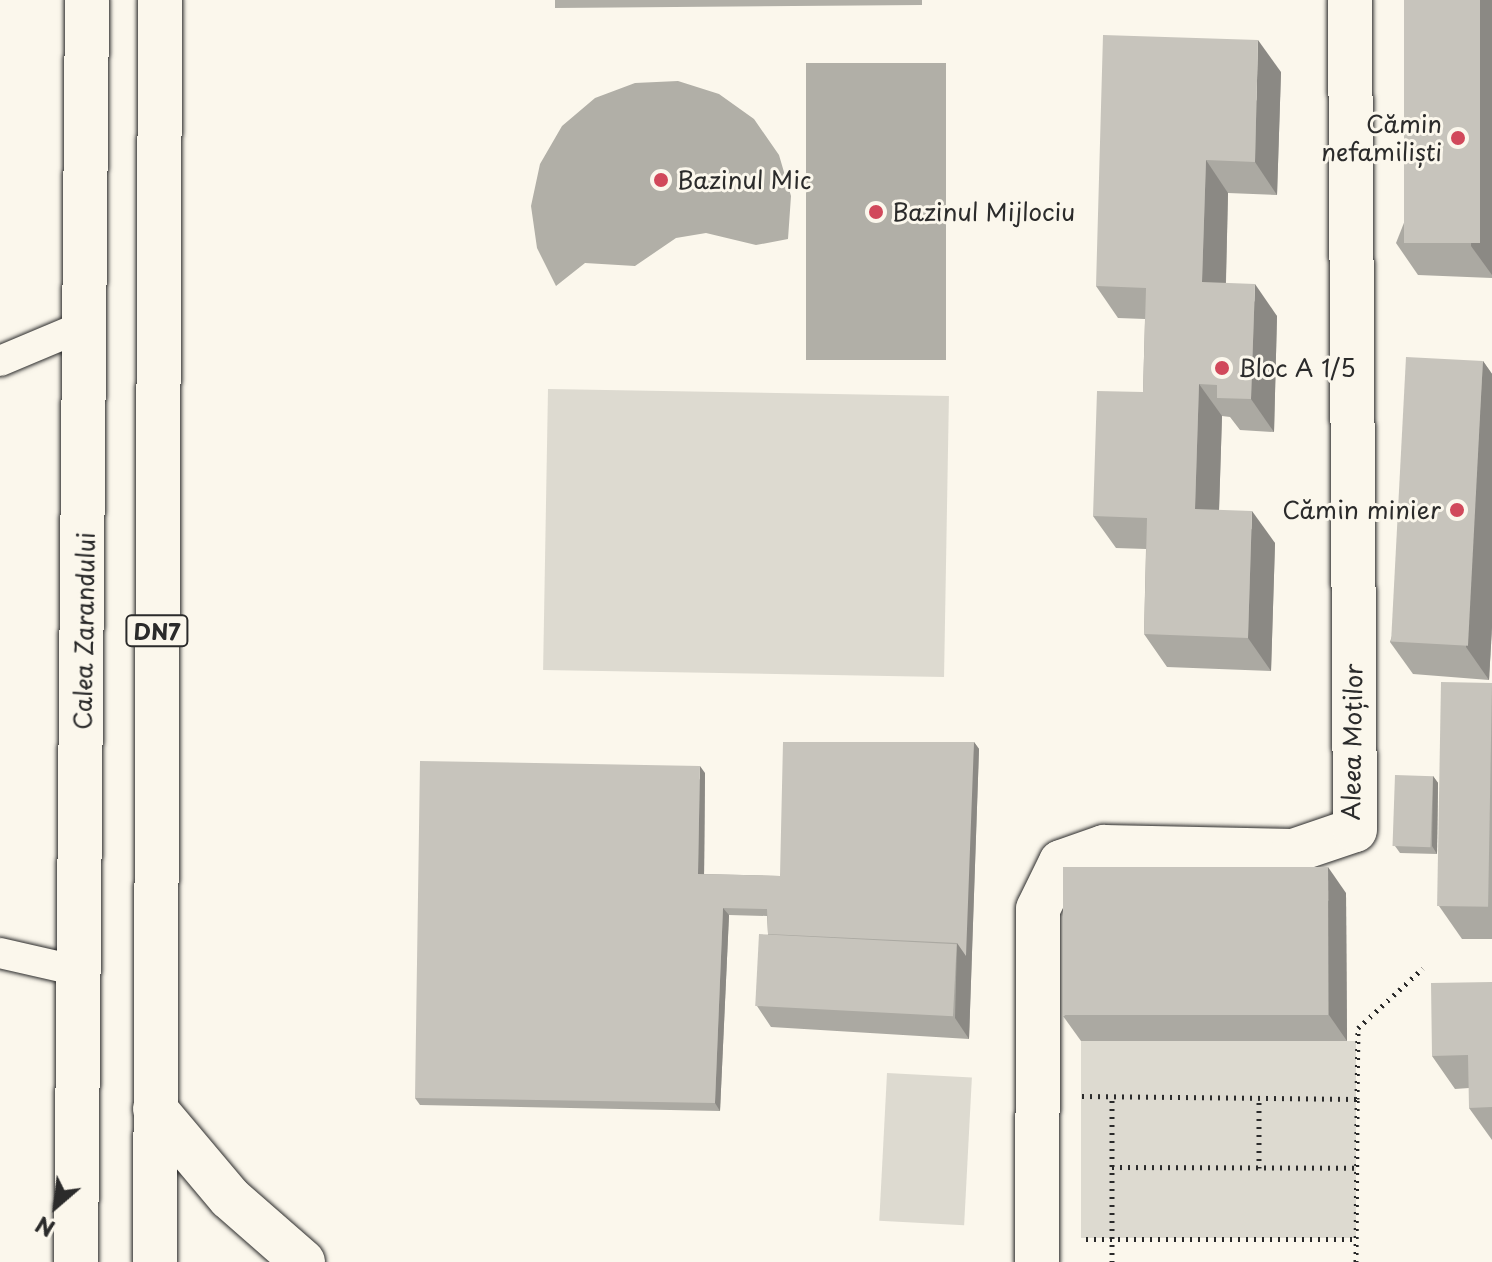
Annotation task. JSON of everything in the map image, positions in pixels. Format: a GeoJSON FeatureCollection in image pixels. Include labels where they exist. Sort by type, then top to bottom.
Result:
{"type":"FeatureCollection","features":[{"type":"Feature","properties":{"kind":"main road","name":"Calea Zarandului"},"geometry":{"type":"LineString","coordinates":[[76,1262],[88,324],[87,0]]}},
{"type":"Feature","properties":{"kind":"main road","name":"DN7"},"geometry":{"type":"LineString","coordinates":[[155,1262],[160,0]]}},
{"type":"Feature","properties":{"kind":"main road","name":"Aleea Moților"},"geometry":{"type":"LineString","coordinates":[[1037,1251],[1038,909],[1061,862],[1104,847],[1293,851],[1355,830],[1350,0]]}},
{"type":"Feature","properties":{"kind":"main road"},"geometry":{"type":"LineString","coordinates":[[155,1109],[230,1198],[303,1262]]}},
{"type":"Feature","properties":{"kind":"lane"},"geometry":{"type":"LineString","coordinates":[[0,361],[88,324]]}},
{"type":"Feature","properties":{"kind":"lane"},"geometry":{"type":"LineString","coordinates":[[0,953],[79,971]]}},
{"type":"Feature","properties":{"kind":"path"},"geometry":{"type":"LineString","coordinates":[[1356,1262],[1358,1028],[1423,968]]}},
{"type":"Feature","properties":{"kind":"path"},"geometry":{"type":"LineString","coordinates":[[1037,1095],[1357,1099]]}},
{"type":"Feature","properties":{"kind":"path"},"geometry":{"type":"LineString","coordinates":[[1112,1097],[1112,1262]]}},
{"type":"Feature","properties":{"kind":"path"},"geometry":{"type":"LineString","coordinates":[[1259,1098],[1259,1168]]}},
{"type":"Feature","properties":{"kind":"path"},"geometry":{"type":"LineString","coordinates":[[1112,1167],[1358,1168]]}},
{"type":"Feature","properties":{"kind":"path"},"geometry":{"type":"LineString","coordinates":[[1037,1251],[1112,1239],[1356,1239]]}},
{"type":"Feature","properties":{"kind":"shaded area"},"geometry":{"type":"Polygon","coordinates":[[[555,0],[922,0],[922,5],[555,8],[555,0]]]}},
{"type":"Feature","properties":{"kind":"shaded area","name":"Bazinul Mijlociu"},"geometry":{"type":"Polygon","coordinates":[[[806,63],[946,63],[946,360],[806,360],[806,63]]]}},
{"type":"Feature","properties":{"kind":"shaded area","name":"Bazinul Mic"},"geometry":{"type":"Polygon","coordinates":[[[678,81],[719,94],[754,119],[779,155],[791,196],[788,239],[756,245],[706,233],[676,238],[635,266],[585,263],[556,286],[537,248],[531,206],[540,164],[562,126],[595,98],[635,83],[678,81]]]}},
{"type":"Feature","properties":{"kind":"shaded area"},"geometry":{"type":"Polygon","coordinates":[[[548,389],[949,396],[944,677],[543,670],[548,389]]]}},
{"type":"Feature","properties":{"kind":"shaded area"},"geometry":{"type":"Polygon","coordinates":[[[1081,1041],[1356,1041],[1356,1238],[1081,1238],[1081,1041]]]}},
{"type":"Feature","properties":{"kind":"shaded area"},"geometry":{"type":"Polygon","coordinates":[[[887,1073],[972,1077],[964,1225],[879,1221],[887,1073]]]}},
{"type":"Feature","properties":{"kind":"building","name":"Cămin nefamiliști"},"geometry":{"type":"Polygon","coordinates":[[[1404,0],[1480,0],[1480,243],[1404,243],[1404,0]]]}},
{"type":"Feature","properties":{"kind":"building","name":"Bloc A 1/5"},"geometry":{"type":"Polygon","coordinates":[[[1103,35],[1258,40],[1255,162],[1206,160],[1202,282],[1255,284],[1251,399],[1217,398],[1217,385],[1199,384],[1195,509],[1252,511],[1248,638],[1144,634],[1147,518],[1093,516],[1097,391],[1143,392],[1146,288],[1096,286],[1103,35]]]}},
{"type":"Feature","properties":{"kind":"building","name":"Cămin minier"},"geometry":{"type":"Polygon","coordinates":[[[1406,357],[1483,361],[1468,646],[1391,642],[1406,357]]]}},
{"type":"Feature","properties":{"kind":"building"},"geometry":{"type":"Polygon","coordinates":[[[1441,682],[1492,683],[1488,907],[1437,906],[1441,682]]]}},
{"type":"Feature","properties":{"kind":"building"},"geometry":{"type":"Polygon","coordinates":[[[783,742],[974,742],[966,956],[957,943],[768,934],[767,909],[723,908],[715,1103],[415,1098],[420,761],[700,766],[698,874],[780,876],[783,742]]]}},
{"type":"Feature","properties":{"kind":"building"},"geometry":{"type":"Polygon","coordinates":[[[1395,775],[1433,776],[1430,847],[1393,846],[1395,775]]]}},
{"type":"Feature","properties":{"kind":"building"},"geometry":{"type":"Polygon","coordinates":[[[1063,867],[1328,867],[1328,1015],[1063,1015],[1063,867]]]}},
{"type":"Feature","properties":{"kind":"building"},"geometry":{"type":"Polygon","coordinates":[[[759,934],[957,944],[953,1016],[755,1006],[759,934]]]}},
{"type":"Feature","properties":{"kind":"building"},"geometry":{"type":"Polygon","coordinates":[[[1492,982],[1492,1107],[1469,1108],[1468,1055],[1432,1056],[1431,983],[1492,982]]]}},
{"type":"Feature","properties":{"kind":"place","name":"Cămin nefamiliști"},"geometry":{"type":"Point","coordinates":[1458,138]}},
{"type":"Feature","properties":{"kind":"place","name":"Bazinul Mic"},"geometry":{"type":"Point","coordinates":[661,180]}},
{"type":"Feature","properties":{"kind":"place","name":"Bazinul Mijlociu"},"geometry":{"type":"Point","coordinates":[876,212]}},
{"type":"Feature","properties":{"kind":"place","name":"Bloc A 1/5"},"geometry":{"type":"Point","coordinates":[1222,368]}},
{"type":"Feature","properties":{"kind":"place","name":"Cămin minier"},"geometry":{"type":"Point","coordinates":[1457,510]}}]}
